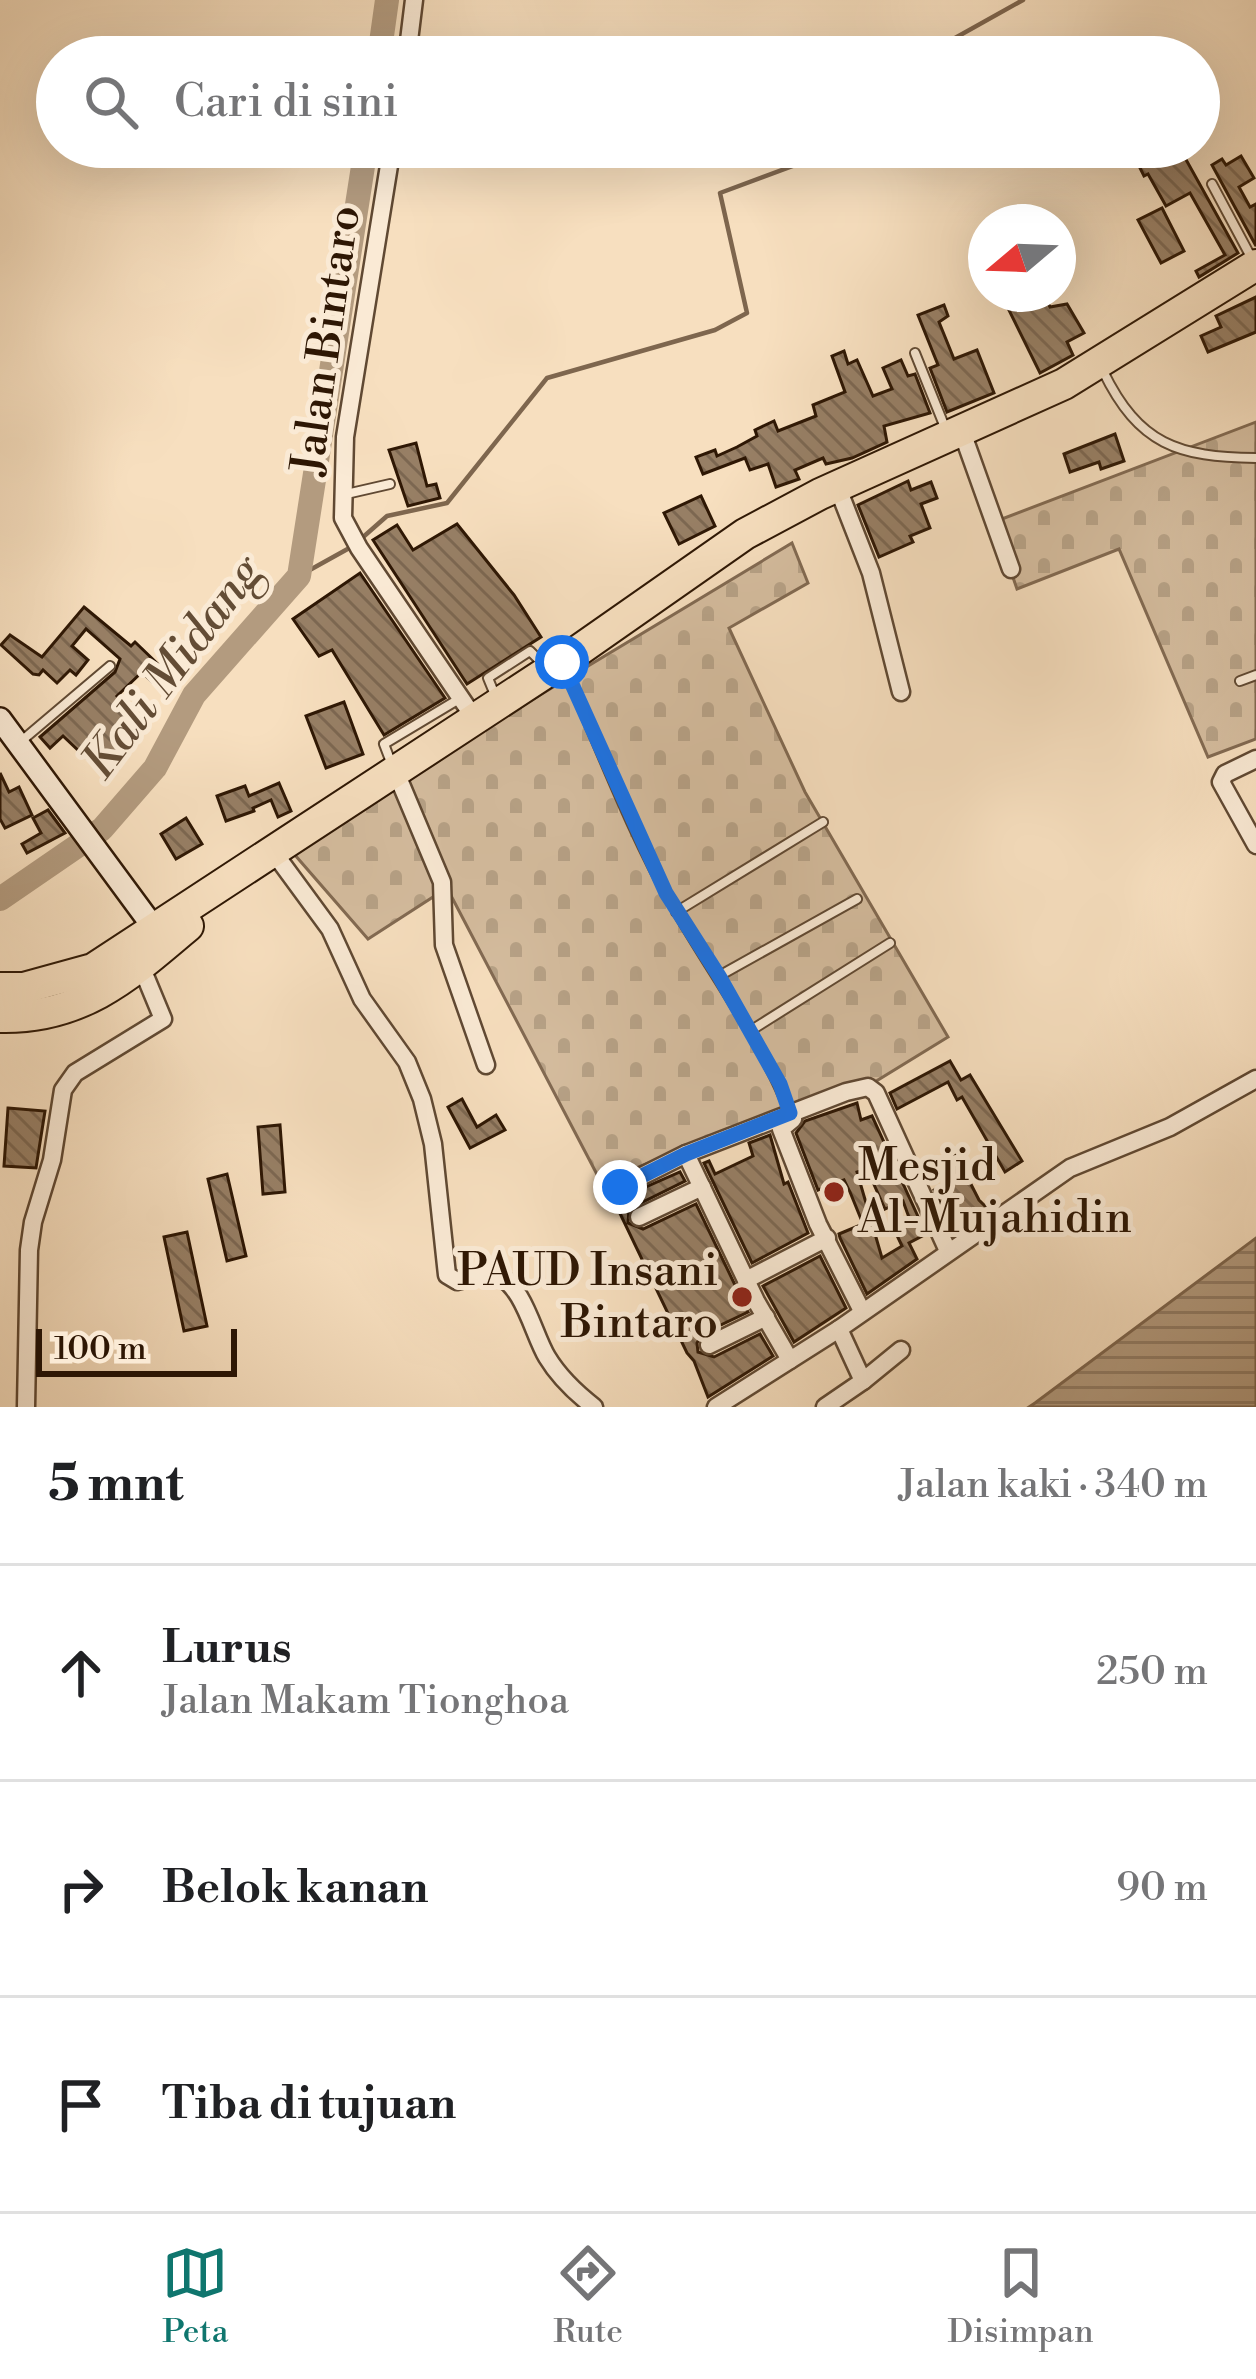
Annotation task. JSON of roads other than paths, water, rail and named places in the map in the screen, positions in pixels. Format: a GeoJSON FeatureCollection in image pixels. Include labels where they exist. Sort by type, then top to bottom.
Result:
{"type":"FeatureCollection","features":[{"type":"Feature","properties":{"kind":"highway"},"geometry":{"type":"LineString","coordinates":[[12,1003],[82,974],[154,928],[394,770],[478,706],[555,666],[746,533],[1100,364],[1256,265]]}},
{"type":"Feature","properties":{"kind":"highway"},"geometry":{"type":"LineString","coordinates":[[12,1003],[82,1004],[140,966],[214,903],[242,870]]}},
{"type":"Feature","properties":{"kind":"street"},"geometry":{"type":"LineString","coordinates":[[410,36],[414,0]]}},
{"type":"Feature","properties":{"kind":"street","name":"Jalan Bintaro"},"geometry":{"type":"LineString","coordinates":[[389,168],[345,437],[343,518],[354,542],[478,706]]}},
{"type":"Feature","properties":{"kind":"street"},"geometry":{"type":"LineString","coordinates":[[956,435],[1011,569]]}},
{"type":"Feature","properties":{"kind":"street"},"geometry":{"type":"LineString","coordinates":[[838,486],[871,573],[901,692]]}},
{"type":"Feature","properties":{"kind":"street"},"geometry":{"type":"LineString","coordinates":[[0,719],[154,928]]}},
{"type":"Feature","properties":{"kind":"street"},"geometry":{"type":"LineString","coordinates":[[1256,758],[1225,774],[1221,782],[1256,844]]}},
{"type":"Feature","properties":{"kind":"street"},"geometry":{"type":"LineString","coordinates":[[394,770],[442,882],[444,945],[486,1066]]}},
{"type":"Feature","properties":{"kind":"street"},"geometry":{"type":"LineString","coordinates":[[272,850],[331,929],[362,999],[392,1037],[414,1080],[433,1144],[447,1275],[457,1280],[500,1276],[512,1288],[547,1357],[594,1407]]}},
{"type":"Feature","properties":{"kind":"street"},"geometry":{"type":"LineString","coordinates":[[26,1407],[29,1250],[52,1160],[62,1090],[74,1073],[163,1019],[140,966]]}},
{"type":"Feature","properties":{"kind":"street"},"geometry":{"type":"LineString","coordinates":[[716,1407],[839,1329],[1070,1168],[1170,1127],[1256,1079]]}},
{"type":"Feature","properties":{"kind":"street"},"geometry":{"type":"LineString","coordinates":[[620,1187],[686,1154],[862,1087],[876,1093],[948,1251]]}},
{"type":"Feature","properties":{"kind":"street"},"geometry":{"type":"LineString","coordinates":[[790,1113],[793,1119],[781,1129],[862,1311]]}},
{"type":"Feature","properties":{"kind":"street"},"geometry":{"type":"LineString","coordinates":[[686,1154],[790,1360]]}},
{"type":"Feature","properties":{"kind":"street"},"geometry":{"type":"LineString","coordinates":[[639,1217],[702,1187]]}},
{"type":"Feature","properties":{"kind":"street"},"geometry":{"type":"LineString","coordinates":[[746,1280],[826,1238]]}},
{"type":"Feature","properties":{"kind":"street"},"geometry":{"type":"LineString","coordinates":[[709,1346],[766,1317]]}},
{"type":"Feature","properties":{"kind":"street"},"geometry":{"type":"LineString","coordinates":[[839,1329],[863,1381]]}},
{"type":"Feature","properties":{"kind":"street"},"geometry":{"type":"LineString","coordinates":[[825,1407],[901,1349]]}},
{"type":"Feature","properties":{"kind":"lane"},"geometry":{"type":"LineString","coordinates":[[1212,184],[1256,265]]}},
{"type":"Feature","properties":{"kind":"lane"},"geometry":{"type":"LineString","coordinates":[[915,353],[956,435]]}},
{"type":"Feature","properties":{"kind":"lane"},"geometry":{"type":"LineString","coordinates":[[1100,364],[1122,407],[1155,440],[1191,454],[1256,458]]}},
{"type":"Feature","properties":{"kind":"lane"},"geometry":{"type":"LineString","coordinates":[[340,496],[390,484]]}},
{"type":"Feature","properties":{"kind":"lane"},"geometry":{"type":"LineString","coordinates":[[18,744],[110,666]]}},
{"type":"Feature","properties":{"kind":"lane"},"geometry":{"type":"LineString","coordinates":[[555,666],[676,912],[719,976],[780,1084],[790,1113]]}},
{"type":"Feature","properties":{"kind":"lane"},"geometry":{"type":"LineString","coordinates":[[1240,681],[1256,676]]}},
{"type":"Feature","properties":{"kind":"lane"},"geometry":{"type":"LineString","coordinates":[[676,912],[823,822]]}},
{"type":"Feature","properties":{"kind":"lane"},"geometry":{"type":"LineString","coordinates":[[719,976],[857,899]]}},
{"type":"Feature","properties":{"kind":"lane"},"geometry":{"type":"LineString","coordinates":[[750,1031],[890,943]]}},
{"type":"Feature","properties":{"kind":"waterway","name":"Kali Midang"},"geometry":{"type":"LineString","coordinates":[[382,36],[387,0]]}},
{"type":"Feature","properties":{"kind":"waterway"},"geometry":{"type":"LineString","coordinates":[[959,36],[1023,0]]}},
{"type":"Feature","properties":{"kind":"waterway","name":"Kali Midang"},"geometry":{"type":"LineString","coordinates":[[0,899],[102,829],[155,768],[194,695],[299,576],[363,168]]}},
{"type":"Feature","properties":{"kind":"waterway"},"geometry":{"type":"LineString","coordinates":[[362,538],[387,516],[447,503],[547,378],[715,330],[747,313],[720,193],[787,168]]}},
{"type":"Feature","properties":{"kind":"waterway"},"geometry":{"type":"LineString","coordinates":[[299,576],[353,546]]}},
{"type":"Feature","properties":{"kind":"place","name":"Mesjid Al-Mujahidin"},"geometry":{"type":"Point","coordinates":[834,1192]}},
{"type":"Feature","properties":{"kind":"place","name":"PAUD Insani Bintaro"},"geometry":{"type":"Point","coordinates":[742,1297]}}]}
